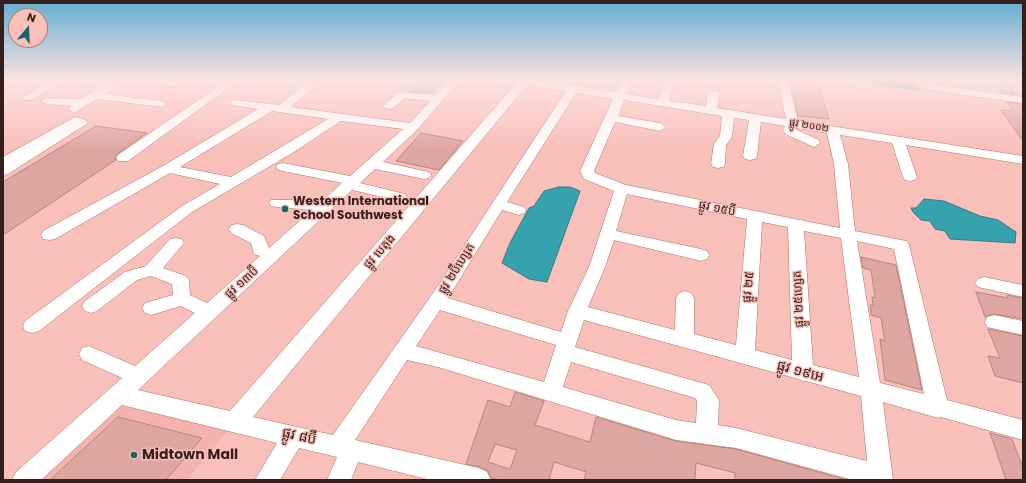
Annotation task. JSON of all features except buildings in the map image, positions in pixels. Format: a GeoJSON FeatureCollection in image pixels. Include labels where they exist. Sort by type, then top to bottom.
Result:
{"type":"FeatureCollection","features":[{"type":"Feature","properties":{"kind":"street"},"geometry":{"type":"LineString","coordinates":[[54,104],[78,111]]}},
{"type":"Feature","properties":{"kind":"street"},"geometry":{"type":"LineString","coordinates":[[4,160],[87,104]]}},
{"type":"Feature","properties":{"kind":"street"},"geometry":{"type":"LineString","coordinates":[[124,158],[201,104]]}},
{"type":"Feature","properties":{"kind":"street"},"geometry":{"type":"LineString","coordinates":[[240,104],[413,127]]}},
{"type":"Feature","properties":{"kind":"street"},"geometry":{"type":"LineString","coordinates":[[50,235],[284,104]]}},
{"type":"Feature","properties":{"kind":"street","name":"ផ្លូវ ១៣ប៊ី"},"geometry":{"type":"LineString","coordinates":[[24,480],[373,164],[413,127],[435,104]]}},
{"type":"Feature","properties":{"kind":"street","name":"ផ្លូវ បេតុង"},"geometry":{"type":"LineString","coordinates":[[235,422],[505,104]]}},
{"type":"Feature","properties":{"kind":"street","name":"ផ្លូវ ២ប៊ីហ្សេត"},"geometry":{"type":"LineString","coordinates":[[339,480],[345,448],[403,351],[437,302],[498,204],[564,104]]}},
{"type":"Feature","properties":{"kind":"street"},"geometry":{"type":"LineString","coordinates":[[617,104],[611,118],[660,126]]}},
{"type":"Feature","properties":{"kind":"street","name":"ផ្លូវ ២០០២"},"geometry":{"type":"LineString","coordinates":[[665,104],[1023,160]]}},
{"type":"Feature","properties":{"kind":"street"},"geometry":{"type":"LineString","coordinates":[[711,111],[712,104]]}},
{"type":"Feature","properties":{"kind":"street"},"geometry":{"type":"LineString","coordinates":[[789,104],[792,115],[792,124],[789,130],[814,143]]}},
{"type":"Feature","properties":{"kind":"street"},"geometry":{"type":"LineString","coordinates":[[718,164],[720,144],[726,137],[728,114]]}},
{"type":"Feature","properties":{"kind":"street"},"geometry":{"type":"LineString","coordinates":[[32,326],[169,222],[339,117]]}},
{"type":"Feature","properties":{"kind":"street","name":"ផ្លូវ ១៥ប៊ី"},"geometry":{"type":"LineString","coordinates":[[611,118],[587,171],[589,176],[622,189],[796,225],[899,244],[903,247],[938,409]]}},
{"type":"Feature","properties":{"kind":"street"},"geometry":{"type":"LineString","coordinates":[[750,156],[755,118]]}},
{"type":"Feature","properties":{"kind":"street"},"geometry":{"type":"LineString","coordinates":[[403,351],[438,359],[676,430],[736,438],[881,478],[840,164],[833,130]]}},
{"type":"Feature","properties":{"kind":"street"},"geometry":{"type":"LineString","coordinates":[[898,140],[910,177]]}},
{"type":"Feature","properties":{"kind":"street"},"geometry":{"type":"LineString","coordinates":[[373,164],[424,175]]}},
{"type":"Feature","properties":{"kind":"street"},"geometry":{"type":"LineString","coordinates":[[283,167],[352,183],[400,197]]}},
{"type":"Feature","properties":{"kind":"street"},"geometry":{"type":"LineString","coordinates":[[168,169],[233,182]]}},
{"type":"Feature","properties":{"kind":"street"},"geometry":{"type":"LineString","coordinates":[[551,393],[577,311],[597,266],[622,189]]}},
{"type":"Feature","properties":{"kind":"street"},"geometry":{"type":"LineString","coordinates":[[276,203],[308,204],[324,208]]}},
{"type":"Feature","properties":{"kind":"street"},"geometry":{"type":"LineString","coordinates":[[498,204],[519,210]]}},
{"type":"Feature","properties":{"kind":"street","name":"ផ្លូវ ២៥"},"geometry":{"type":"LineString","coordinates":[[745,357],[755,216]]}},
{"type":"Feature","properties":{"kind":"street","name":"ផ្លូវ ២៥ហ្សេត"},"geometry":{"type":"LineString","coordinates":[[796,225],[803,373]]}},
{"type":"Feature","properties":{"kind":"street"},"geometry":{"type":"LineString","coordinates":[[237,229],[258,240],[260,250],[273,255]]}},
{"type":"Feature","properties":{"kind":"street"},"geometry":{"type":"LineString","coordinates":[[608,234],[701,255]]}},
{"type":"Feature","properties":{"kind":"street"},"geometry":{"type":"LineString","coordinates":[[91,306],[131,276],[152,270],[176,243]]}},
{"type":"Feature","properties":{"kind":"street"},"geometry":{"type":"LineString","coordinates":[[152,270],[180,280],[182,299]]}},
{"type":"Feature","properties":{"kind":"street"},"geometry":{"type":"LineString","coordinates":[[984,283],[1023,292]]}},
{"type":"Feature","properties":{"kind":"street"},"geometry":{"type":"LineString","coordinates":[[684,340],[685,298]]}},
{"type":"Feature","properties":{"kind":"street"},"geometry":{"type":"LineString","coordinates":[[151,308],[182,299],[210,312]]}},
{"type":"Feature","properties":{"kind":"street"},"geometry":{"type":"LineString","coordinates":[[437,302],[566,347],[702,391],[708,400],[706,434]]}},
{"type":"Feature","properties":{"kind":"street","name":"ផ្លូវ ១៩អេ"},"geometry":{"type":"LineString","coordinates":[[577,311],[870,391],[1023,430]]}},
{"type":"Feature","properties":{"kind":"street"},"geometry":{"type":"LineString","coordinates":[[994,322],[1023,328]]}},
{"type":"Feature","properties":{"kind":"street"},"geometry":{"type":"LineString","coordinates":[[89,354],[139,377]]}},
{"type":"Feature","properties":{"kind":"street","name":"ផ្លូវ ៨ប៊ី"},"geometry":{"type":"LineString","coordinates":[[118,396],[479,480]]}},
{"type":"Feature","properties":{"kind":"street"},"geometry":{"type":"LineString","coordinates":[[267,480],[294,436]]}},
{"type":"Feature","properties":{"kind":"shaded area","name":"Midtown Mall"},"geometry":{"type":"Polygon","coordinates":[[[115,405],[229,429],[187,480],[33,480],[115,405]]]}},
{"type":"Feature","properties":{"kind":"water"},"geometry":{"type":"Polygon","coordinates":[[[559,187],[570,187],[580,191],[547,282],[529,279],[502,263],[510,243],[529,208],[534,206],[544,191],[559,187]]]}},
{"type":"Feature","properties":{"kind":"water"},"geometry":{"type":"Polygon","coordinates":[[[924,199],[944,201],[980,216],[998,220],[1016,232],[1015,243],[950,239],[945,231],[935,229],[930,221],[921,220],[913,212],[911,208],[916,208],[924,199]]]}},
{"type":"Feature","properties":{"kind":"place","name":"Western International School Southwest"},"geometry":{"type":"Point","coordinates":[285,209]}},
{"type":"Feature","properties":{"kind":"place","name":"Midtown Mall"},"geometry":{"type":"Point","coordinates":[134,455]}}]}
